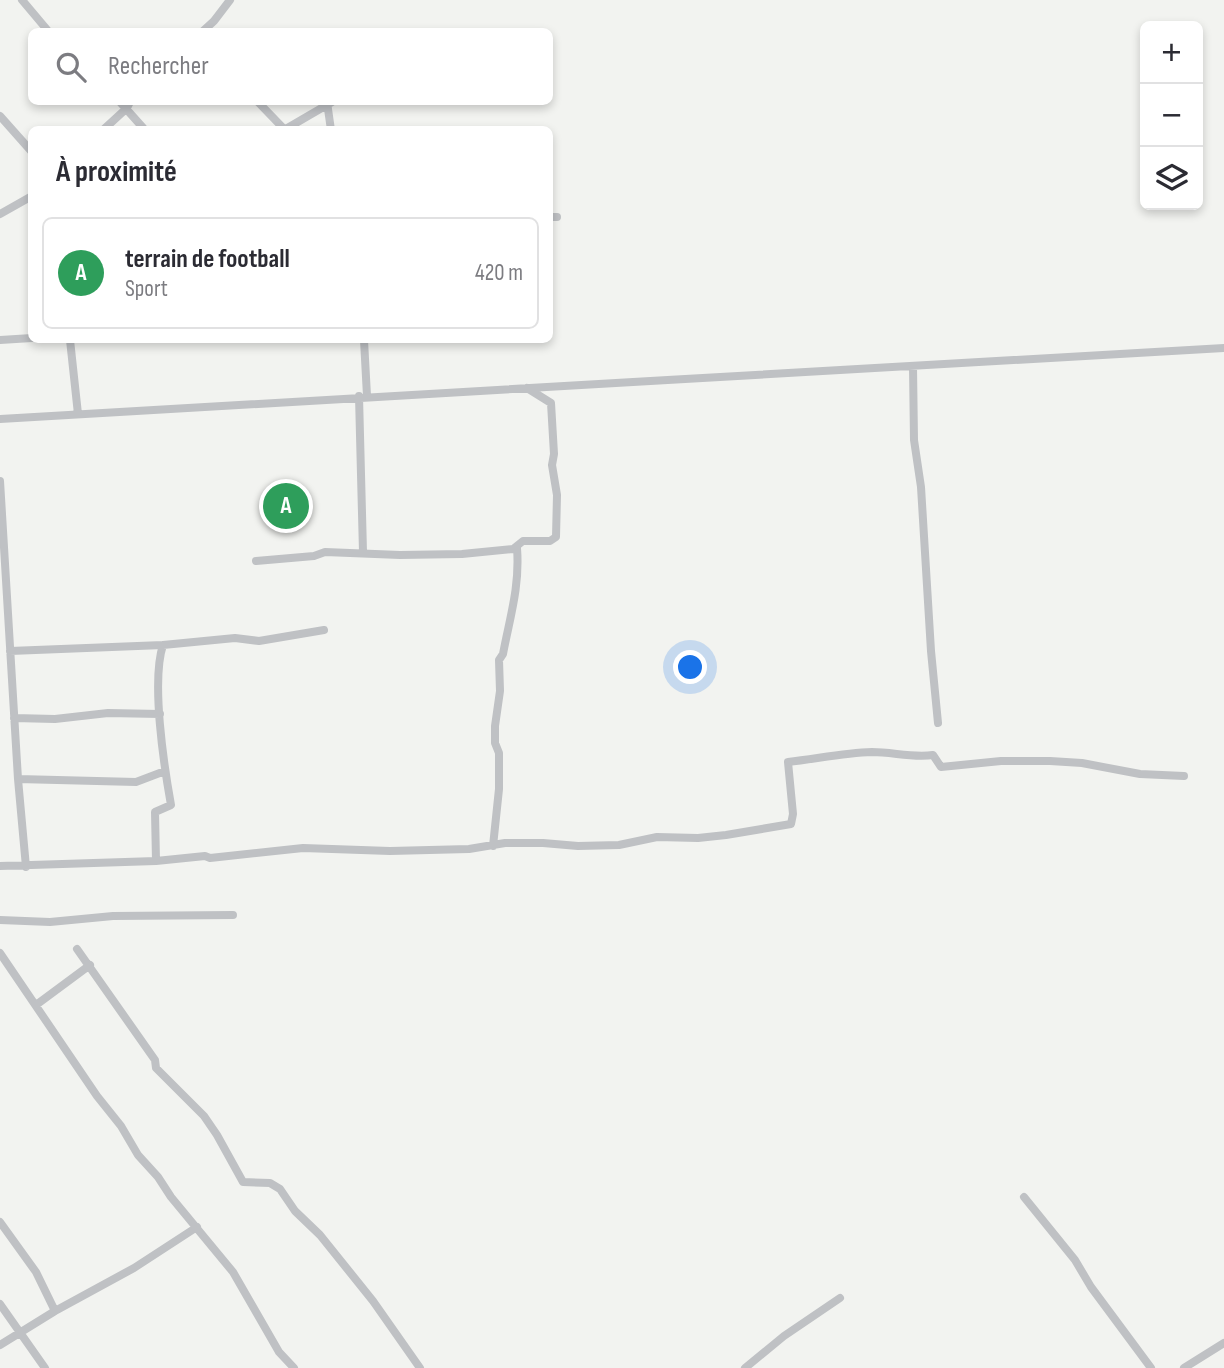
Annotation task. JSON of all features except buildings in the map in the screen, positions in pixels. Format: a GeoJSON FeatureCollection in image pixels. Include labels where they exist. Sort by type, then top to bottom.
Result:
{"type":"FeatureCollection","features":[{"type":"Feature","properties":{"kind":"street"},"geometry":{"type":"LineString","coordinates":[[22,0],[46,28]]}},
{"type":"Feature","properties":{"kind":"street"},"geometry":{"type":"LineString","coordinates":[[206,28],[230,0]]}},
{"type":"Feature","properties":{"kind":"street"},"geometry":{"type":"LineString","coordinates":[[107,126],[125,105]]}},
{"type":"Feature","properties":{"kind":"street"},"geometry":{"type":"LineString","coordinates":[[127,105],[142,126]]}},
{"type":"Feature","properties":{"kind":"street"},"geometry":{"type":"LineString","coordinates":[[261,105],[281,126]]}},
{"type":"Feature","properties":{"kind":"street"},"geometry":{"type":"LineString","coordinates":[[289,126],[324,105]]}},
{"type":"Feature","properties":{"kind":"street"},"geometry":{"type":"LineString","coordinates":[[329,105],[331,126]]}},
{"type":"Feature","properties":{"kind":"street"},"geometry":{"type":"LineString","coordinates":[[0,116],[28,148]]}},
{"type":"Feature","properties":{"kind":"street"},"geometry":{"type":"LineString","coordinates":[[0,214],[28,198]]}},
{"type":"Feature","properties":{"kind":"street"},"geometry":{"type":"LineString","coordinates":[[0,340],[28,338]]}},
{"type":"Feature","properties":{"kind":"street"},"geometry":{"type":"LineString","coordinates":[[70,343],[78,414]]}},
{"type":"Feature","properties":{"kind":"street"},"geometry":{"type":"LineString","coordinates":[[363,552],[364,343]]}},
{"type":"Feature","properties":{"kind":"street"},"geometry":{"type":"LineString","coordinates":[[0,419],[1224,348]]}},
{"type":"Feature","properties":{"kind":"street"},"geometry":{"type":"LineString","coordinates":[[913,368],[914,440],[921,486],[938,723]]}},
{"type":"Feature","properties":{"kind":"street"},"geometry":{"type":"LineString","coordinates":[[493,846],[499,789],[499,753],[495,743],[495,726],[500,691],[499,660],[503,654],[518,584],[517,548],[523,541],[550,541],[556,537],[557,495],[552,465],[554,454],[551,386]]}},
{"type":"Feature","properties":{"kind":"street"},"geometry":{"type":"LineString","coordinates":[[526,387],[551,402]]}},
{"type":"Feature","properties":{"kind":"street"},"geometry":{"type":"LineString","coordinates":[[0,481],[4,631],[10,651],[26,867]]}},
{"type":"Feature","properties":{"kind":"street"},"geometry":{"type":"LineString","coordinates":[[256,561],[314,556],[325,552],[441,555],[517,548]]}},
{"type":"Feature","properties":{"kind":"street"},"geometry":{"type":"LineString","coordinates":[[10,651],[163,645],[235,638],[259,641],[324,630]]}},
{"type":"Feature","properties":{"kind":"street"},"geometry":{"type":"LineString","coordinates":[[156,861],[155,812],[171,805],[160,714],[158,660],[163,645]]}},
{"type":"Feature","properties":{"kind":"street"},"geometry":{"type":"LineString","coordinates":[[14,718],[55,719],[108,713],[160,714]]}},
{"type":"Feature","properties":{"kind":"street"},"geometry":{"type":"LineString","coordinates":[[0,866],[156,861],[251,855],[303,848],[469,849],[518,843],[619,845],[657,837],[698,838],[726,835],[792,824],[788,762],[832,755],[874,752],[917,757],[933,755],[941,767],[1001,761],[1050,761],[1140,774],[1184,776]]}},
{"type":"Feature","properties":{"kind":"street"},"geometry":{"type":"LineString","coordinates":[[18,779],[136,782],[165,771]]}},
{"type":"Feature","properties":{"kind":"street"},"geometry":{"type":"LineString","coordinates":[[0,920],[50,922],[113,916],[233,915]]}},
{"type":"Feature","properties":{"kind":"street"},"geometry":{"type":"LineString","coordinates":[[77,949],[155,1060],[156,1068],[210,1125],[243,1182],[270,1183],[280,1189],[295,1211],[320,1235],[373,1301],[420,1368]]}},
{"type":"Feature","properties":{"kind":"street"},"geometry":{"type":"LineString","coordinates":[[0,953],[97,1096],[121,1126],[138,1155],[233,1272],[279,1352],[293,1368]]}},
{"type":"Feature","properties":{"kind":"street"},"geometry":{"type":"LineString","coordinates":[[36,1005],[90,965]]}},
{"type":"Feature","properties":{"kind":"street"},"geometry":{"type":"LineString","coordinates":[[1024,1197],[1075,1260],[1091,1287],[1152,1368]]}},
{"type":"Feature","properties":{"kind":"street"},"geometry":{"type":"LineString","coordinates":[[0,1222],[36,1272],[55,1311]]}},
{"type":"Feature","properties":{"kind":"street"},"geometry":{"type":"LineString","coordinates":[[0,1345],[134,1268],[197,1227]]}},
{"type":"Feature","properties":{"kind":"street"},"geometry":{"type":"LineString","coordinates":[[745,1368],[784,1336],[840,1298]]}},
{"type":"Feature","properties":{"kind":"street"},"geometry":{"type":"LineString","coordinates":[[0,1304],[45,1368]]}},
{"type":"Feature","properties":{"kind":"street"},"geometry":{"type":"LineString","coordinates":[[1184,1368],[1224,1343]]}},
{"type":"Feature","properties":{"kind":"place","name":"terrain de football"},"geometry":{"type":"Point","coordinates":[286,506]}}]}
